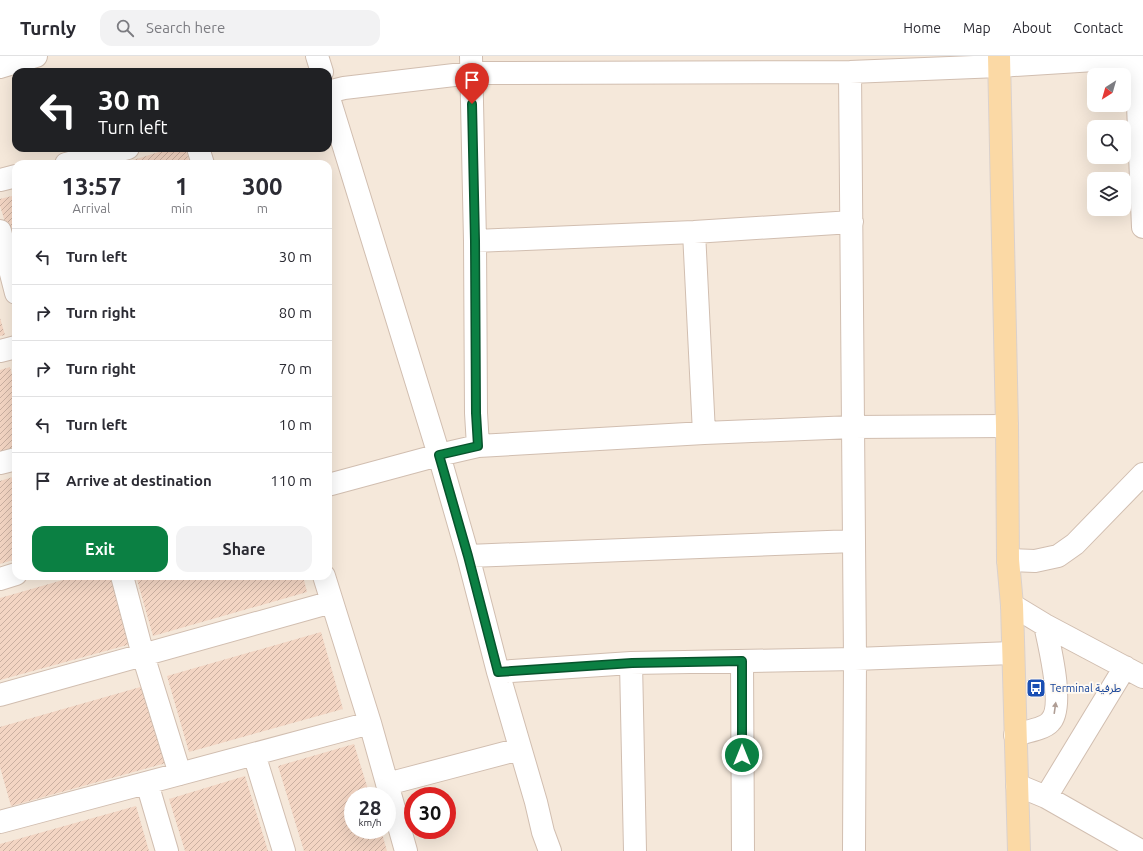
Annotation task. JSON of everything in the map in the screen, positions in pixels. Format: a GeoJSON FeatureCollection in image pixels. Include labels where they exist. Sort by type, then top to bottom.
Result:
{"type":"FeatureCollection","features":[{"type":"Feature","properties":{"kind":"main road"},"geometry":{"type":"LineString","coordinates":[[999,61],[1007,426],[1008,560],[1012,605],[1012,653],[1019,851]]}},
{"type":"Feature","properties":{"kind":"street"},"geometry":{"type":"LineString","coordinates":[[0,67],[36,56]]}},
{"type":"Feature","properties":{"kind":"street"},"geometry":{"type":"LineString","coordinates":[[317,56],[321,68]]}},
{"type":"Feature","properties":{"kind":"street"},"geometry":{"type":"LineString","coordinates":[[332,91],[471,65],[731,64],[850,72],[999,61],[1138,57],[1143,228]]}},
{"type":"Feature","properties":{"kind":"street"},"geometry":{"type":"LineString","coordinates":[[471,65],[475,241],[476,413],[478,446]]}},
{"type":"Feature","properties":{"kind":"street"},"geometry":{"type":"LineString","coordinates":[[850,72],[855,659],[854,851]]}},
{"type":"Feature","properties":{"kind":"street"},"geometry":{"type":"LineString","coordinates":[[332,108],[439,455],[468,556],[498,672],[550,851]]}},
{"type":"Feature","properties":{"kind":"street"},"geometry":{"type":"LineString","coordinates":[[87,160],[114,152]]}},
{"type":"Feature","properties":{"kind":"street"},"geometry":{"type":"LineString","coordinates":[[0,180],[12,177]]}},
{"type":"Feature","properties":{"kind":"street"},"geometry":{"type":"LineString","coordinates":[[475,241],[694,232],[852,222]]}},
{"type":"Feature","properties":{"kind":"street"},"geometry":{"type":"LineString","coordinates":[[694,232],[704,433]]}},
{"type":"Feature","properties":{"kind":"street"},"geometry":{"type":"LineString","coordinates":[[0,233],[12,278]]}},
{"type":"Feature","properties":{"kind":"street"},"geometry":{"type":"LineString","coordinates":[[0,351],[12,348]]}},
{"type":"Feature","properties":{"kind":"street"},"geometry":{"type":"LineString","coordinates":[[332,484],[478,446],[704,433],[853,427],[1007,426]]}},
{"type":"Feature","properties":{"kind":"street"},"geometry":{"type":"LineString","coordinates":[[0,463],[12,460]]}},
{"type":"Feature","properties":{"kind":"street"},"geometry":{"type":"LineString","coordinates":[[1008,560],[1035,561],[1058,556],[1075,544],[1139,486]]}},
{"type":"Feature","properties":{"kind":"street"},"geometry":{"type":"LineString","coordinates":[[468,556],[854,542]]}},
{"type":"Feature","properties":{"kind":"street"},"geometry":{"type":"LineString","coordinates":[[0,579],[12,575]]}},
{"type":"Feature","properties":{"kind":"street"},"geometry":{"type":"LineString","coordinates":[[123,580],[180,774]]}},
{"type":"Feature","properties":{"kind":"street"},"geometry":{"type":"LineString","coordinates":[[325,580],[370,723],[406,851]]}},
{"type":"Feature","properties":{"kind":"street"},"geometry":{"type":"LineString","coordinates":[[0,695],[332,602]]}},
{"type":"Feature","properties":{"kind":"street"},"geometry":{"type":"LineString","coordinates":[[1012,605],[1045,625],[1134,672],[1046,797]]}},
{"type":"Feature","properties":{"kind":"street"},"geometry":{"type":"LineString","coordinates":[[1015,735],[1044,726],[1050,723],[1053,718],[1056,705],[1056,681],[1045,625]]}},
{"type":"Feature","properties":{"kind":"street"},"geometry":{"type":"LineString","coordinates":[[498,672],[632,663],[855,659],[1012,653]]}},
{"type":"Feature","properties":{"kind":"street"},"geometry":{"type":"LineString","coordinates":[[742,661],[743,851]]}},
{"type":"Feature","properties":{"kind":"street"},"geometry":{"type":"LineString","coordinates":[[632,663],[634,851]]}},
{"type":"Feature","properties":{"kind":"street"},"geometry":{"type":"LineString","coordinates":[[0,822],[370,723]]}},
{"type":"Feature","properties":{"kind":"street"},"geometry":{"type":"LineString","coordinates":[[387,784],[520,750]]}},
{"type":"Feature","properties":{"kind":"street"},"geometry":{"type":"LineString","coordinates":[[254,754],[284,851]]}},
{"type":"Feature","properties":{"kind":"street"},"geometry":{"type":"LineString","coordinates":[[147,783],[167,851]]}},
{"type":"Feature","properties":{"kind":"street"},"geometry":{"type":"LineString","coordinates":[[1017,785],[1046,797],[1141,851]]}},
{"type":"Feature","properties":{"kind":"shaded area"},"geometry":{"type":"Polygon","coordinates":[[[0,56],[1143,56],[1143,851],[0,851],[0,56]]]}},
{"type":"Feature","properties":{"kind":"building"},"geometry":{"type":"Polygon","coordinates":[[[159,152],[186,152],[189,160],[133,160],[159,152]]]}},
{"type":"Feature","properties":{"kind":"building"},"geometry":{"type":"Polygon","coordinates":[[[12,196],[12,244],[0,206],[0,199],[12,196]]]}},
{"type":"Feature","properties":{"kind":"building"},"geometry":{"type":"Polygon","coordinates":[[[0,318],[5,335],[0,336],[0,318]]]}},
{"type":"Feature","properties":{"kind":"building"},"geometry":{"type":"Polygon","coordinates":[[[10,367],[12,375],[12,449],[0,453],[0,370],[10,367]]]}},
{"type":"Feature","properties":{"kind":"building"},"geometry":{"type":"Polygon","coordinates":[[[12,477],[12,560],[0,564],[0,481],[12,477]]]}},
{"type":"Feature","properties":{"kind":"building"},"geometry":{"type":"Polygon","coordinates":[[[63,580],[112,580],[131,644],[0,680],[0,598],[63,580]]]}},
{"type":"Feature","properties":{"kind":"building"},"geometry":{"type":"Polygon","coordinates":[[[137,580],[304,580],[307,592],[153,636],[137,580]]]}},
{"type":"Feature","properties":{"kind":"building"},"geometry":{"type":"Polygon","coordinates":[[[321,632],[343,709],[189,752],[167,676],[321,632]]]}},
{"type":"Feature","properties":{"kind":"building"},"geometry":{"type":"Polygon","coordinates":[[[144,686],[166,763],[11,806],[0,767],[0,727],[144,686]]]}},
{"type":"Feature","properties":{"kind":"building"},"geometry":{"type":"Polygon","coordinates":[[[354,744],[367,787],[344,787],[344,839],[384,839],[387,851],[304,851],[278,766],[354,744]]]}},
{"type":"Feature","properties":{"kind":"building"},"geometry":{"type":"Polygon","coordinates":[[[245,776],[268,851],[185,851],[169,799],[245,776]]]}},
{"type":"Feature","properties":{"kind":"building"},"geometry":{"type":"Polygon","coordinates":[[[136,806],[149,851],[0,851],[0,844],[136,806]]]}},
{"type":"Feature","properties":{"kind":"place","name":"Terminal طرفية"},"geometry":{"type":"Point","coordinates":[1036,688]}},
{"type":"Feature","properties":{"kind":"route"},"geometry":{"type":"LineString","coordinates":[[472,104],[475,241],[476,413],[478,446],[439,455],[468,556],[498,672],[632,663],[742,661],[742,755]]}}]}
